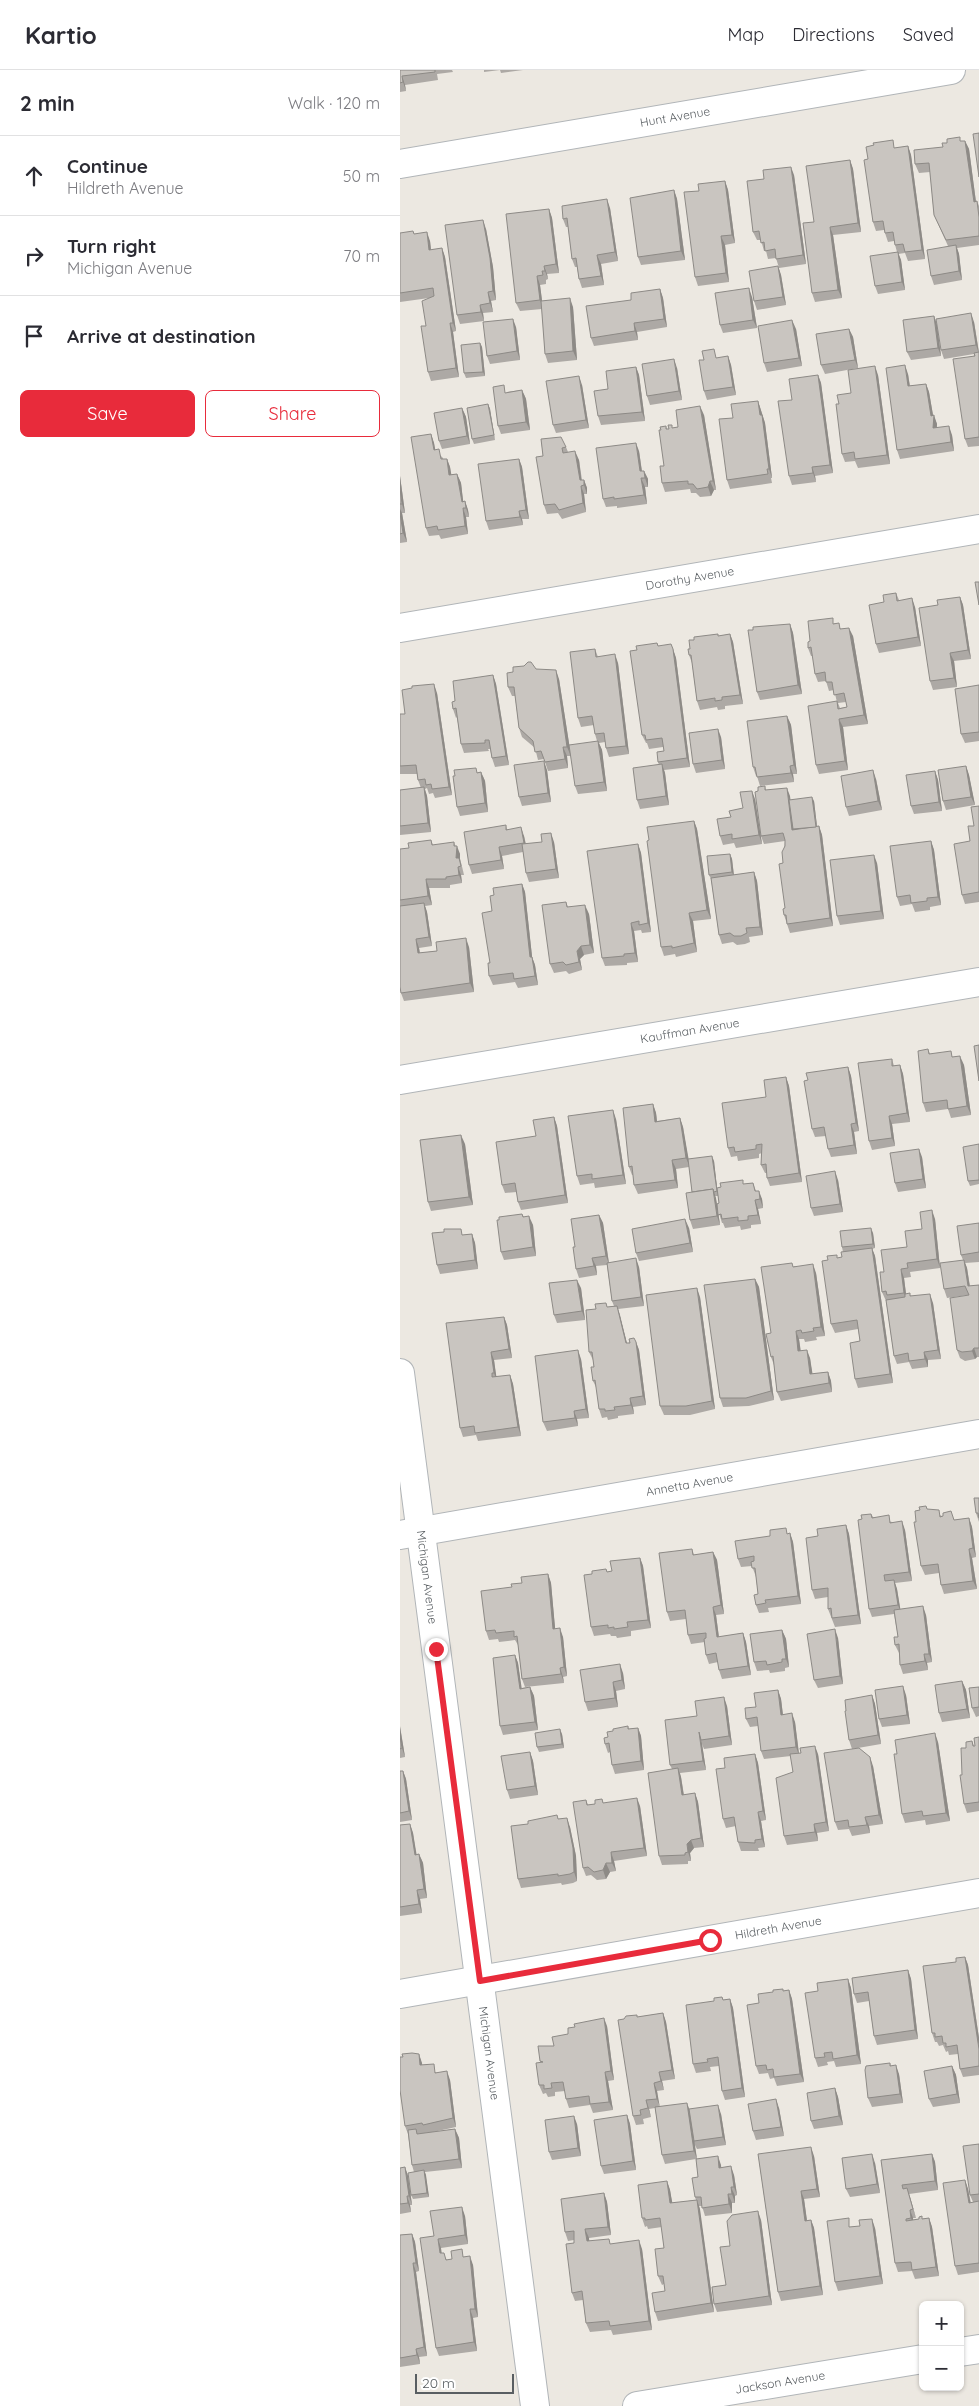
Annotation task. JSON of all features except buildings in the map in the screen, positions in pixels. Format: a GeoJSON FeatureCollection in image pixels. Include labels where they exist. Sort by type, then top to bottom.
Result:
{"type":"FeatureCollection","features":[{"type":"Feature","properties":{"kind":"street","name":"Hunt Avenue"},"geometry":{"type":"LineString","coordinates":[[400,164],[951,70]]}},
{"type":"Feature","properties":{"kind":"street","name":"Dorothy Avenue"},"geometry":{"type":"LineString","coordinates":[[400,628],[979,529]]}},
{"type":"Feature","properties":{"kind":"street","name":"Kauffman Avenue"},"geometry":{"type":"LineString","coordinates":[[400,1080],[979,982]]}},
{"type":"Feature","properties":{"kind":"street","name":"Michigan Avenue"},"geometry":{"type":"LineString","coordinates":[[400,1373],[410,1534],[480,1981],[536,2406]]}},
{"type":"Feature","properties":{"kind":"street","name":"Annetta Avenue"},"geometry":{"type":"LineString","coordinates":[[410,1534],[979,1434]]}},
{"type":"Feature","properties":{"kind":"street","name":"Hildreth Avenue"},"geometry":{"type":"LineString","coordinates":[[400,1994],[979,1893]]}},
{"type":"Feature","properties":{"kind":"street"},"geometry":{"type":"LineString","coordinates":[[964,2351],[979,2349]]}},
{"type":"Feature","properties":{"kind":"street","name":"Jackson Avenue"},"geometry":{"type":"LineString","coordinates":[[637,2406],[919,2359]]}},
{"type":"Feature","properties":{"kind":"route"},"geometry":{"type":"LineString","coordinates":[[436,1649],[480,1981],[710,1940]]}}]}
